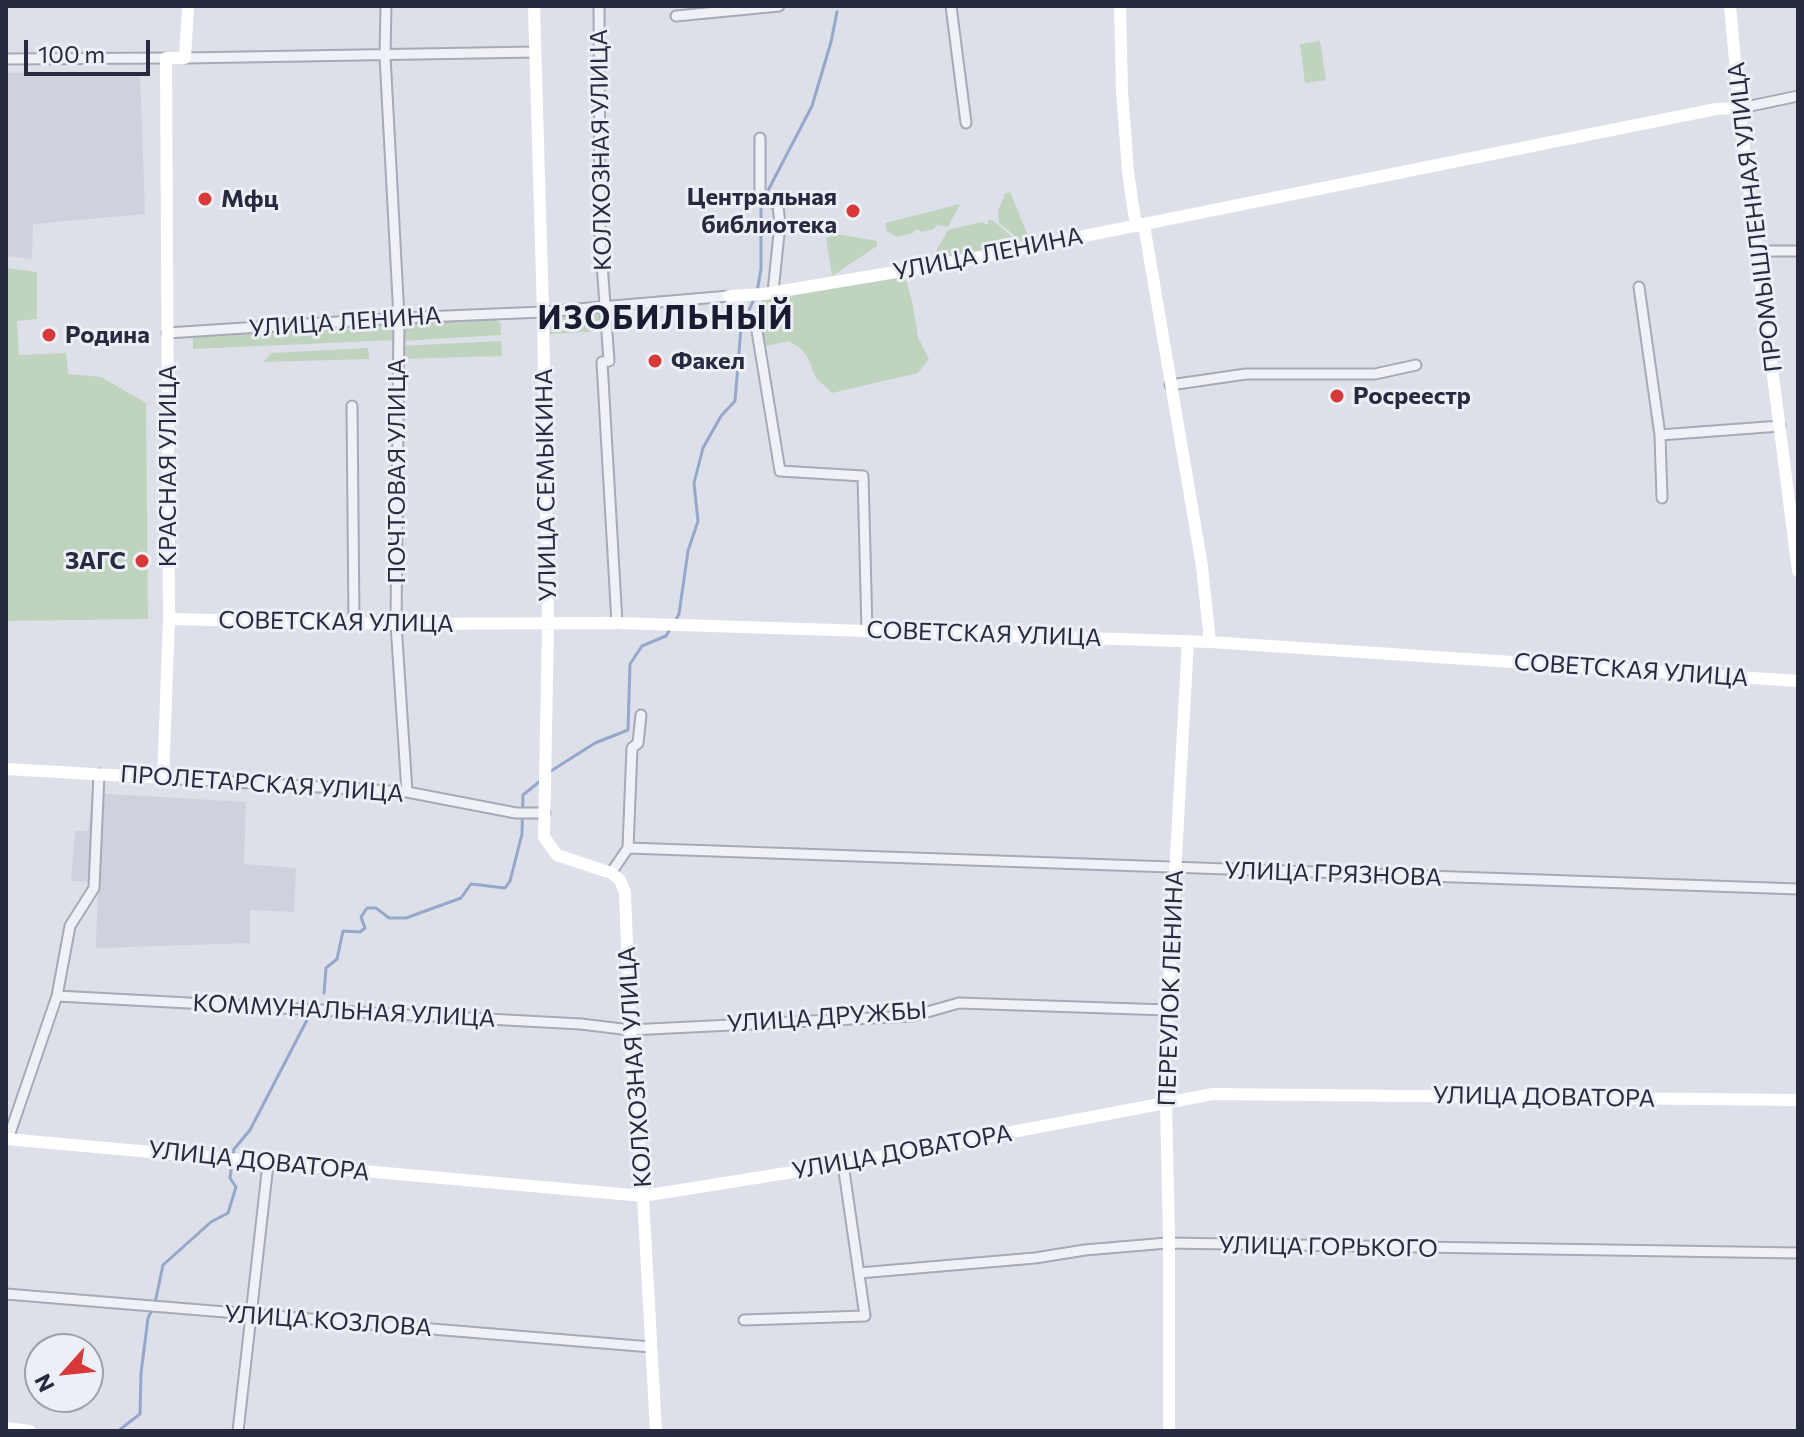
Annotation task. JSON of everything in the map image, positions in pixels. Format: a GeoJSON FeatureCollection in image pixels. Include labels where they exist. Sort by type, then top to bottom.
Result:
{"type":"FeatureCollection","features":[{"type":"Feature","properties":{"kind":"street"},"geometry":{"type":"LineString","coordinates":[[185,58],[188,6]]}},
{"type":"Feature","properties":{"kind":"street","name":"ПОЧТОВАЯ УЛИЦА"},"geometry":{"type":"LineString","coordinates":[[386,6],[385,56],[399,318],[396,624],[407,792]]}},
{"type":"Feature","properties":{"kind":"street","name":"УЛИЦА СЕМЫКИНА"},"geometry":{"type":"LineString","coordinates":[[534,6],[548,625],[544,837],[557,855],[611,873]]}},
{"type":"Feature","properties":{"kind":"street","name":"КОЛХОЗНАЯ УЛИЦА"},"geometry":{"type":"LineString","coordinates":[[599,6],[600,235],[609,361],[602,362],[617,623]]}},
{"type":"Feature","properties":{"kind":"street"},"geometry":{"type":"LineString","coordinates":[[676,16],[779,6]]}},
{"type":"Feature","properties":{"kind":"street"},"geometry":{"type":"LineString","coordinates":[[951,6],[966,123]]}},
{"type":"Feature","properties":{"kind":"street"},"geometry":{"type":"LineString","coordinates":[[1120,6],[1128,172],[1202,566],[1210,642]]}},
{"type":"Feature","properties":{"kind":"street","name":"ПРОМЫШЛЕННАЯ УЛИЦА"},"geometry":{"type":"LineString","coordinates":[[1730,6],[1741,126],[1798,571]]}},
{"type":"Feature","properties":{"kind":"street"},"geometry":{"type":"LineString","coordinates":[[6,59],[535,52]]}},
{"type":"Feature","properties":{"kind":"street","name":"КРАСНАЯ УЛИЦА"},"geometry":{"type":"LineString","coordinates":[[163,778],[169,619],[166,58]]}},
{"type":"Feature","properties":{"kind":"street","name":"УЛИЦА ЛЕНИНА"},"geometry":{"type":"LineString","coordinates":[[167,333],[543,312],[763,294],[955,262],[1716,109],[1741,108],[1798,96]]}},
{"type":"Feature","properties":{"kind":"street"},"geometry":{"type":"LineString","coordinates":[[760,138],[760,192],[778,206],[780,224],[763,294]]}},
{"type":"Feature","properties":{"kind":"street"},"geometry":{"type":"LineString","coordinates":[[1759,251],[1798,251]]}},
{"type":"Feature","properties":{"kind":"street"},"geometry":{"type":"LineString","coordinates":[[1639,287],[1660,435],[1662,498]]}},
{"type":"Feature","properties":{"kind":"street"},"geometry":{"type":"LineString","coordinates":[[755,319],[780,471],[863,476],[867,630]]}},
{"type":"Feature","properties":{"kind":"street"},"geometry":{"type":"LineString","coordinates":[[1170,385],[1246,374],[1375,374],[1416,365]]}},
{"type":"Feature","properties":{"kind":"street"},"geometry":{"type":"LineString","coordinates":[[352,406],[354,623]]}},
{"type":"Feature","properties":{"kind":"street"},"geometry":{"type":"LineString","coordinates":[[1660,435],[1780,426]]}},
{"type":"Feature","properties":{"kind":"street","name":"СОВЕТСКАЯ УЛИЦА"},"geometry":{"type":"LineString","coordinates":[[169,619],[396,624],[617,623],[1188,641],[1798,681]]}},
{"type":"Feature","properties":{"kind":"street","name":"ПЕРЕУЛОК ЛЕНИНА"},"geometry":{"type":"LineString","coordinates":[[1169,1431],[1169,1239],[1166,1101],[1163,1091],[1188,641]]}},
{"type":"Feature","properties":{"kind":"street"},"geometry":{"type":"LineString","coordinates":[[611,873],[628,848],[632,748],[638,743],[641,715]]}},
{"type":"Feature","properties":{"kind":"street","name":"ПРОЛЕТАРСКАЯ УЛИЦА"},"geometry":{"type":"LineString","coordinates":[[6,769],[407,792],[517,813],[545,813]]}},
{"type":"Feature","properties":{"kind":"street"},"geometry":{"type":"LineString","coordinates":[[7,1139],[57,996],[70,926],[94,888],[99,774]]}},
{"type":"Feature","properties":{"kind":"street","name":"УЛИЦА ГРЯЗНОВА"},"geometry":{"type":"LineString","coordinates":[[628,848],[1798,889]]}},
{"type":"Feature","properties":{"kind":"street","name":"КОЛХОЗНАЯ УЛИЦА"},"geometry":{"type":"LineString","coordinates":[[611,873],[620,880],[625,892],[630,1030],[656,1431]]}},
{"type":"Feature","properties":{"kind":"street","name":"КОММУНАЛЬНАЯ УЛИЦА"},"geometry":{"type":"LineString","coordinates":[[57,996],[550,1022],[630,1030]]}},
{"type":"Feature","properties":{"kind":"street","name":"УЛИЦА ДРУЖБЫ"},"geometry":{"type":"LineString","coordinates":[[630,1030],[913,1016],[959,1003],[1167,1010]]}},
{"type":"Feature","properties":{"kind":"street","name":"УЛИЦА ДОВАТОРА"},"geometry":{"type":"LineString","coordinates":[[7,1139],[643,1196],[843,1164],[1213,1094],[1798,1100]]}},
{"type":"Feature","properties":{"kind":"street"},"geometry":{"type":"LineString","coordinates":[[238,1431],[268,1164]]}},
{"type":"Feature","properties":{"kind":"street"},"geometry":{"type":"LineString","coordinates":[[744,1320],[865,1316],[843,1164]]}},
{"type":"Feature","properties":{"kind":"street","name":"УЛИЦА ГОРЬКОГО"},"geometry":{"type":"LineString","coordinates":[[859,1273],[1167,1243],[1798,1253]]}},
{"type":"Feature","properties":{"kind":"street","name":"УЛИЦА КОЗЛОВА"},"geometry":{"type":"LineString","coordinates":[[6,1294],[651,1347]]}},
{"type":"Feature","properties":{"kind":"street"},"geometry":{"type":"LineString","coordinates":[[6,1428],[30,1431]]}},
{"type":"Feature","properties":{"kind":"shaded area"},"geometry":{"type":"Polygon","coordinates":[[[140,72],[145,214],[33,224],[32,259],[6,256],[6,73],[140,72]]]}},
{"type":"Feature","properties":{"kind":"shaded area"},"geometry":{"type":"Polygon","coordinates":[[[92,793],[246,802],[244,864],[296,868],[294,912],[250,910],[250,943],[96,948],[98,882],[71,881],[75,831],[88,831],[92,793]]]}},
{"type":"Feature","properties":{"kind":"green space"},"geometry":{"type":"Polygon","coordinates":[[[1320,41],[1326,80],[1305,83],[1300,44],[1320,41]]]}},
{"type":"Feature","properties":{"kind":"green space"},"geometry":{"type":"Polygon","coordinates":[[[1010,192],[1029,238],[1024,243],[999,223],[998,211],[1005,194],[1010,192]]]}},
{"type":"Feature","properties":{"kind":"green space"},"geometry":{"type":"Polygon","coordinates":[[[960,204],[948,227],[937,225],[934,229],[922,232],[917,229],[897,237],[887,231],[885,223],[960,204]]]}},
{"type":"Feature","properties":{"kind":"green space"},"geometry":{"type":"Polygon","coordinates":[[[989,220],[1021,244],[936,259],[933,257],[948,230],[982,222],[987,225],[989,220]]]}},
{"type":"Feature","properties":{"kind":"green space"},"geometry":{"type":"Polygon","coordinates":[[[837,234],[877,241],[877,246],[832,276],[826,238],[837,234]]]}},
{"type":"Feature","properties":{"kind":"green space"},"geometry":{"type":"Polygon","coordinates":[[[6,268],[37,272],[37,319],[17,321],[19,355],[66,353],[68,374],[101,377],[146,403],[148,619],[6,621],[6,268]]]}},
{"type":"Feature","properties":{"kind":"green space"},"geometry":{"type":"Polygon","coordinates":[[[905,277],[918,337],[929,359],[918,373],[832,393],[816,378],[807,356],[800,348],[789,341],[766,346],[757,305],[764,299],[905,277]]]}},
{"type":"Feature","properties":{"kind":"green space"},"geometry":{"type":"Polygon","coordinates":[[[600,313],[601,331],[550,334],[550,317],[600,313]]]}},
{"type":"Feature","properties":{"kind":"green space"},"geometry":{"type":"Polygon","coordinates":[[[494,318],[501,324],[501,335],[401,341],[401,324],[494,318]]]}},
{"type":"Feature","properties":{"kind":"green space"},"geometry":{"type":"Polygon","coordinates":[[[394,322],[395,340],[193,349],[193,335],[394,322]]]}},
{"type":"Feature","properties":{"kind":"green space"},"geometry":{"type":"Polygon","coordinates":[[[501,341],[502,356],[401,359],[401,346],[501,341]]]}},
{"type":"Feature","properties":{"kind":"green space"},"geometry":{"type":"Polygon","coordinates":[[[368,348],[369,359],[263,362],[271,353],[368,348]]]}},
{"type":"Feature","properties":{"kind":"waterway"},"geometry":{"type":"LineString","coordinates":[[757,292],[761,269],[761,204],[812,106],[837,12]]}},
{"type":"Feature","properties":{"kind":"waterway"},"geometry":{"type":"LineString","coordinates":[[675,621],[679,614],[688,551],[698,521],[694,483],[703,448],[721,416],[735,401],[741,328],[754,299]]}},
{"type":"Feature","properties":{"kind":"waterway"},"geometry":{"type":"LineString","coordinates":[[551,771],[595,743],[628,730],[630,664],[642,646],[666,636],[671,627]]}},
{"type":"Feature","properties":{"kind":"waterway"},"geometry":{"type":"LineString","coordinates":[[324,993],[326,968],[337,959],[343,931],[360,932],[365,928],[361,917],[367,908],[376,908],[389,918],[406,918],[461,898],[471,884],[505,888],[510,881],[522,834],[523,795],[539,782]]}},
{"type":"Feature","properties":{"kind":"waterway"},"geometry":{"type":"LineString","coordinates":[[233,1155],[234,1149],[250,1130],[308,1018]]}},
{"type":"Feature","properties":{"kind":"waterway"},"geometry":{"type":"LineString","coordinates":[[155,1303],[163,1265],[211,1222],[228,1213],[236,1187],[230,1178],[232,1162]]}},
{"type":"Feature","properties":{"kind":"waterway"},"geometry":{"type":"LineString","coordinates":[[118,1431],[140,1414],[141,1373],[148,1318],[152,1310]]}},
{"type":"Feature","properties":{"kind":"place","name":"Мфц"},"geometry":{"type":"Point","coordinates":[205,199]}},
{"type":"Feature","properties":{"kind":"place","name":"Центральная библиотека"},"geometry":{"type":"Point","coordinates":[853,211]}},
{"type":"Feature","properties":{"kind":"place","name":"Родина"},"geometry":{"type":"Point","coordinates":[49,335]}},
{"type":"Feature","properties":{"kind":"place","name":"Факел"},"geometry":{"type":"Point","coordinates":[655,361]}},
{"type":"Feature","properties":{"kind":"place","name":"Росреестр"},"geometry":{"type":"Point","coordinates":[1337,396]}},
{"type":"Feature","properties":{"kind":"place","name":"ЗАГС"},"geometry":{"type":"Point","coordinates":[142,561]}},
{"type":"Feature","properties":{"kind":"district","name":"ИЗОБИЛЬНЫЙ"},"geometry":{"type":"Point","coordinates":[666,318]}}]}
